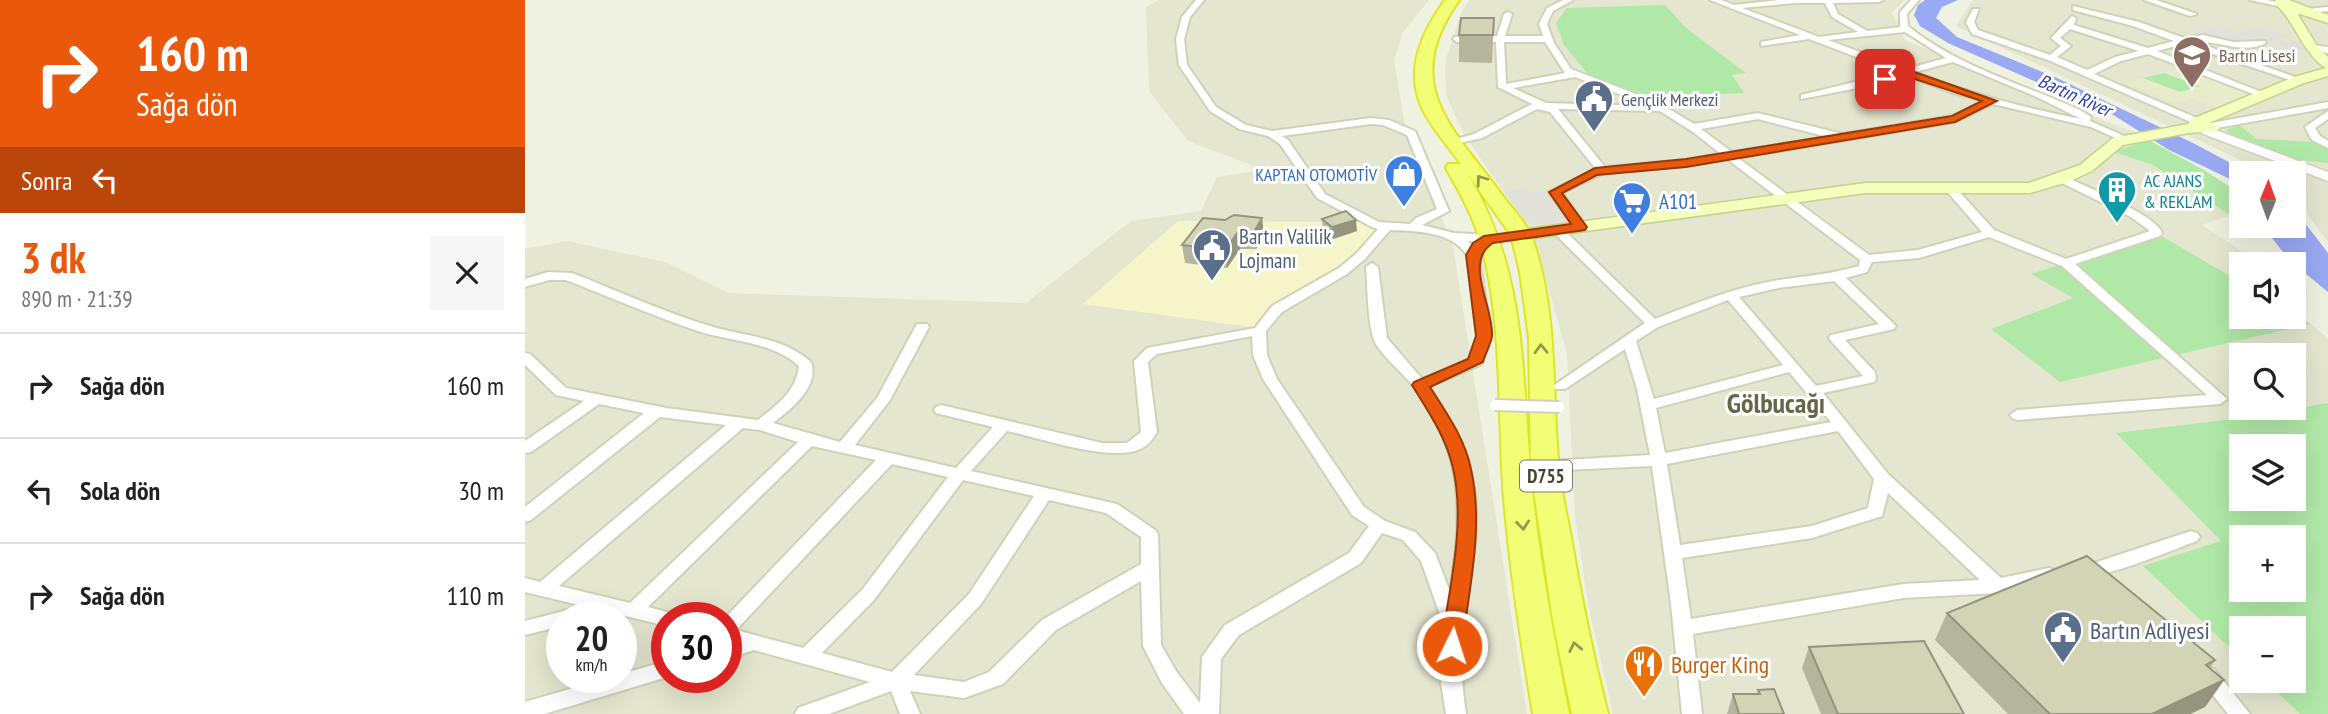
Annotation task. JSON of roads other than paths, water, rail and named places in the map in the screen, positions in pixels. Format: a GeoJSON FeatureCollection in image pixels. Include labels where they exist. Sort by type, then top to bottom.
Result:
{"type":"FeatureCollection","features":[{"type":"Feature","properties":{"kind":"highway","name":"D755"},"geometry":{"type":"LineString","coordinates":[[1438,0],[1422,21],[1413,39],[1409,60],[1409,85],[1416,111],[1468,187],[1481,247],[1504,290],[1512,346],[1517,467],[1530,599],[1551,714]]}},
{"type":"Feature","properties":{"kind":"highway","name":"D755"},"geometry":{"type":"LineString","coordinates":[[1452,0],[1429,37],[1422,61],[1423,85],[1430,107],[1521,235],[1531,272],[1541,338],[1545,470],[1569,621],[1590,714]]}},
{"type":"Feature","properties":{"kind":"highway"},"geometry":{"type":"LineString","coordinates":[[1481,247],[1521,235]]}},
{"type":"Feature","properties":{"kind":"main road"},"geometry":{"type":"LineString","coordinates":[[2282,3],[2328,19]]}},
{"type":"Feature","properties":{"kind":"main road"},"geometry":{"type":"LineString","coordinates":[[1521,235],[1865,188],[2030,188],[2062,180],[2085,169],[2118,141],[2203,126],[2299,80],[2328,71],[2323,48],[2282,3]]}},
{"type":"Feature","properties":{"kind":"street"},"geometry":{"type":"LineString","coordinates":[[1200,0],[1186,17],[1180,39],[1183,65],[1213,109],[1243,127],[1272,134],[1285,142],[1321,196],[1376,225],[1412,228],[1454,237],[1479,236],[1484,336],[1475,362],[1420,385]]}},
{"type":"Feature","properties":{"kind":"street"},"geometry":{"type":"LineString","coordinates":[[1569,0],[1550,10],[1543,24],[1548,39],[1568,71],[1664,109],[1693,127],[1785,200],[1866,259],[1919,254],[1990,233]]}},
{"type":"Feature","properties":{"kind":"street"},"geometry":{"type":"LineString","coordinates":[[1714,0],[1906,72],[1992,101],[2094,125],[2130,138]]}},
{"type":"Feature","properties":{"kind":"street"},"geometry":{"type":"LineString","coordinates":[[1829,0],[1835,15],[1864,32]]}},
{"type":"Feature","properties":{"kind":"street"},"geometry":{"type":"LineString","coordinates":[[1732,7],[1795,1],[1879,0]]}},
{"type":"Feature","properties":{"kind":"street"},"geometry":{"type":"LineString","coordinates":[[1915,0],[1903,14],[1904,26],[1914,36],[1956,58],[2031,90],[2083,116],[2094,125]]}},
{"type":"Feature","properties":{"kind":"street"},"geometry":{"type":"LineString","coordinates":[[2148,0],[2193,13]]}},
{"type":"Feature","properties":{"kind":"street"},"geometry":{"type":"LineString","coordinates":[[2254,0],[2282,3]]}},
{"type":"Feature","properties":{"kind":"street"},"geometry":{"type":"LineString","coordinates":[[2051,58],[2067,46],[2055,38],[2069,26],[2079,4],[2299,80]]}},
{"type":"Feature","properties":{"kind":"street"},"geometry":{"type":"LineString","coordinates":[[2304,11],[2328,9]]}},
{"type":"Feature","properties":{"kind":"street"},"geometry":{"type":"LineString","coordinates":[[1976,11],[1970,22],[1975,32],[2051,58],[2203,126],[2328,177]]}},
{"type":"Feature","properties":{"kind":"street"},"geometry":{"type":"LineString","coordinates":[[1508,14],[1500,39],[1503,87],[1545,105],[1566,125],[1602,170]]}},
{"type":"Feature","properties":{"kind":"street"},"geometry":{"type":"LineString","coordinates":[[2069,26],[2149,51],[2265,95]]}},
{"type":"Feature","properties":{"kind":"street"},"geometry":{"type":"LineString","coordinates":[[1764,44],[1907,29]]}},
{"type":"Feature","properties":{"kind":"street"},"geometry":{"type":"LineString","coordinates":[[2086,74],[2119,59],[2190,37],[2233,45],[2262,43]]}},
{"type":"Feature","properties":{"kind":"street"},"geometry":{"type":"LineString","coordinates":[[1457,39],[1548,39]]}},
{"type":"Feature","properties":{"kind":"street"},"geometry":{"type":"LineString","coordinates":[[1804,97],[1956,58]]}},
{"type":"Feature","properties":{"kind":"street"},"geometry":{"type":"LineString","coordinates":[[1503,87],[1576,74]]}},
{"type":"Feature","properties":{"kind":"street"},"geometry":{"type":"LineString","coordinates":[[1580,227],[1555,192],[1602,170],[1686,163],[1955,119],[1992,101]]}},
{"type":"Feature","properties":{"kind":"street"},"geometry":{"type":"LineString","coordinates":[[2203,126],[2328,105]]}},
{"type":"Feature","properties":{"kind":"street"},"geometry":{"type":"LineString","coordinates":[[1454,143],[1478,136],[1535,106],[1664,109]]}},
{"type":"Feature","properties":{"kind":"street"},"geometry":{"type":"LineString","coordinates":[[1693,127],[1758,117],[1847,138]]}},
{"type":"Feature","properties":{"kind":"street"},"geometry":{"type":"LineString","coordinates":[[2326,117],[2310,127],[2316,138],[2328,145]]}},
{"type":"Feature","properties":{"kind":"street"},"geometry":{"type":"LineString","coordinates":[[1272,134],[1371,121],[1385,122],[1411,133],[1443,211],[1420,220],[1412,228]]}},
{"type":"Feature","properties":{"kind":"street"},"geometry":{"type":"LineString","coordinates":[[2062,180],[2150,223],[2156,233],[2066,263]]}},
{"type":"Feature","properties":{"kind":"street"},"geometry":{"type":"LineString","coordinates":[[1951,189],[1990,233],[2066,263],[2220,398],[2017,415]]}},
{"type":"Feature","properties":{"kind":"street"},"geometry":{"type":"LineString","coordinates":[[941,410],[1102,448],[1126,450],[1140,444],[1149,432],[1141,360],[1152,351],[1259,331],[1277,309],[1343,271],[1361,256],[1386,227]]}},
{"type":"Feature","properties":{"kind":"street"},"geometry":{"type":"LineString","coordinates":[[1557,230],[1653,324]]}},
{"type":"Feature","properties":{"kind":"street"},"geometry":{"type":"LineString","coordinates":[[1454,237],[1467,246],[1481,247]]}},
{"type":"Feature","properties":{"kind":"street"},"geometry":{"type":"LineString","coordinates":[[1560,387],[1653,324],[1730,295],[1837,277],[1863,269],[1866,259]]}},
{"type":"Feature","properties":{"kind":"street"},"geometry":{"type":"LineString","coordinates":[[1373,267],[1380,339],[1420,385],[1446,425],[1462,468],[1467,521],[1452,624],[1450,690],[1456,714]]}},
{"type":"Feature","properties":{"kind":"street"},"geometry":{"type":"LineString","coordinates":[[525,283],[548,276],[568,276],[706,330],[780,347],[796,355],[806,365],[804,381],[794,396],[761,425]]}},
{"type":"Feature","properties":{"kind":"street"},"geometry":{"type":"LineString","coordinates":[[1812,391],[1869,379],[1870,375],[1836,338],[1889,326],[1837,277]]}},
{"type":"Feature","properties":{"kind":"street"},"geometry":{"type":"LineString","coordinates":[[1730,295],[1842,425],[1881,478],[1998,586]]}},
{"type":"Feature","properties":{"kind":"street"},"geometry":{"type":"LineString","coordinates":[[844,448],[883,400],[902,369],[922,327]]}},
{"type":"Feature","properties":{"kind":"street"},"geometry":{"type":"LineString","coordinates":[[1259,331],[1260,355],[1270,379],[1358,511],[1379,525],[1409,536],[1429,558],[1452,624]]}},
{"type":"Feature","properties":{"kind":"street"},"geometry":{"type":"LineString","coordinates":[[1629,340],[1645,383],[1659,460],[1684,628],[1692,714]]}},
{"type":"Feature","properties":{"kind":"street"},"geometry":{"type":"LineString","coordinates":[[526,359],[561,392],[657,411],[761,425],[809,440],[1111,508],[1149,534],[1152,646],[1169,677],[1196,714]]}},
{"type":"Feature","properties":{"kind":"street"},"geometry":{"type":"LineString","coordinates":[[1649,405],[1792,367]]}},
{"type":"Feature","properties":{"kind":"street"},"geometry":{"type":"LineString","coordinates":[[525,447],[597,399]]}},
{"type":"Feature","properties":{"kind":"street"},"geometry":{"type":"LineString","coordinates":[[1495,405],[1559,407]]}},
{"type":"Feature","properties":{"kind":"street"},"geometry":{"type":"LineString","coordinates":[[525,516],[657,411]]}},
{"type":"Feature","properties":{"kind":"street"},"geometry":{"type":"LineString","coordinates":[[534,587],[741,421]]}},
{"type":"Feature","properties":{"kind":"street"},"geometry":{"type":"LineString","coordinates":[[807,656],[868,595],[959,474],[1005,424]]}},
{"type":"Feature","properties":{"kind":"street"},"geometry":{"type":"LineString","coordinates":[[1565,465],[1659,460],[1842,425]]}},
{"type":"Feature","properties":{"kind":"street"},"geometry":{"type":"LineString","coordinates":[[637,607],[809,440]]}},
{"type":"Feature","properties":{"kind":"street"},"geometry":{"type":"LineString","coordinates":[[742,612],[888,458]]}},
{"type":"Feature","properties":{"kind":"street"},"geometry":{"type":"LineString","coordinates":[[1672,552],[1812,533],[1876,512],[1881,478]]}},
{"type":"Feature","properties":{"kind":"street"},"geometry":{"type":"LineString","coordinates":[[805,714],[896,681],[975,599],[1045,493]]}},
{"type":"Feature","properties":{"kind":"street"},"geometry":{"type":"LineString","coordinates":[[1209,714],[1212,657],[1232,630],[1355,558],[1379,525]]}},
{"type":"Feature","properties":{"kind":"street"},"geometry":{"type":"LineString","coordinates":[[1684,628],[1903,591],[1998,586],[2059,572],[2098,569],[2190,537]]}},
{"type":"Feature","properties":{"kind":"street"},"geometry":{"type":"LineString","coordinates":[[742,639],[896,681],[964,690],[996,678],[1049,625],[1151,566]]}},
{"type":"Feature","properties":{"kind":"street"},"geometry":{"type":"LineString","coordinates":[[2098,569],[2118,588]]}},
{"type":"Feature","properties":{"kind":"street"},"geometry":{"type":"LineString","coordinates":[[534,587],[596,602]]}},
{"type":"Feature","properties":{"kind":"street"},"geometry":{"type":"LineString","coordinates":[[525,628],[546,623]]}},
{"type":"Feature","properties":{"kind":"street"},"geometry":{"type":"LineString","coordinates":[[742,646],[757,642]]}},
{"type":"Feature","properties":{"kind":"street"},"geometry":{"type":"LineString","coordinates":[[2197,663],[2240,714]]}},
{"type":"Feature","properties":{"kind":"street"},"geometry":{"type":"LineString","coordinates":[[525,711],[651,674]]}},
{"type":"Feature","properties":{"kind":"street"},"geometry":{"type":"LineString","coordinates":[[896,681],[910,714]]}},
{"type":"Feature","properties":{"kind":"water","name":"Bartın River"},"geometry":{"type":"Polygon","coordinates":[[[1925,0],[1958,0],[1942,7],[1936,18],[1957,37],[2057,78],[2193,143],[2229,162],[2229,179],[2169,150],[2099,106],[2050,88],[1948,43],[1920,26],[1914,15],[1918,5],[1925,0]]]}},
{"type":"Feature","properties":{"kind":"water"},"geometry":{"type":"Polygon","coordinates":[[[2307,226],[2328,253],[2328,292],[2306,274],[2306,252],[2283,252],[2272,238],[2307,238],[2307,226]]]}},
{"type":"Feature","properties":{"kind":"place","name":"Bartın Lisesi"},"geometry":{"type":"Point","coordinates":[2192,89]}},
{"type":"Feature","properties":{"kind":"place","name":"Gençlik Merkezi"},"geometry":{"type":"Point","coordinates":[1594,133]}},
{"type":"Feature","properties":{"kind":"place","name":"KAPTAN OTOMOTİV"},"geometry":{"type":"Point","coordinates":[1404,208]}},
{"type":"Feature","properties":{"kind":"place","name":"AC AJANS & REKLAM"},"geometry":{"type":"Point","coordinates":[2117,224]}},
{"type":"Feature","properties":{"kind":"place","name":"A101"},"geometry":{"type":"Point","coordinates":[1632,235]}},
{"type":"Feature","properties":{"kind":"place","name":"Bartın Valilik Lojmanı"},"geometry":{"type":"Point","coordinates":[1212,282]}},
{"type":"Feature","properties":{"kind":"place","name":"Bartın Adliyesi"},"geometry":{"type":"Point","coordinates":[2063,664]}},
{"type":"Feature","properties":{"kind":"place","name":"Burger King"},"geometry":{"type":"Point","coordinates":[1644,698]}},
{"type":"Feature","properties":{"kind":"district","name":"Gölbucağı"},"geometry":{"type":"Point","coordinates":[1776,402]}}]}
